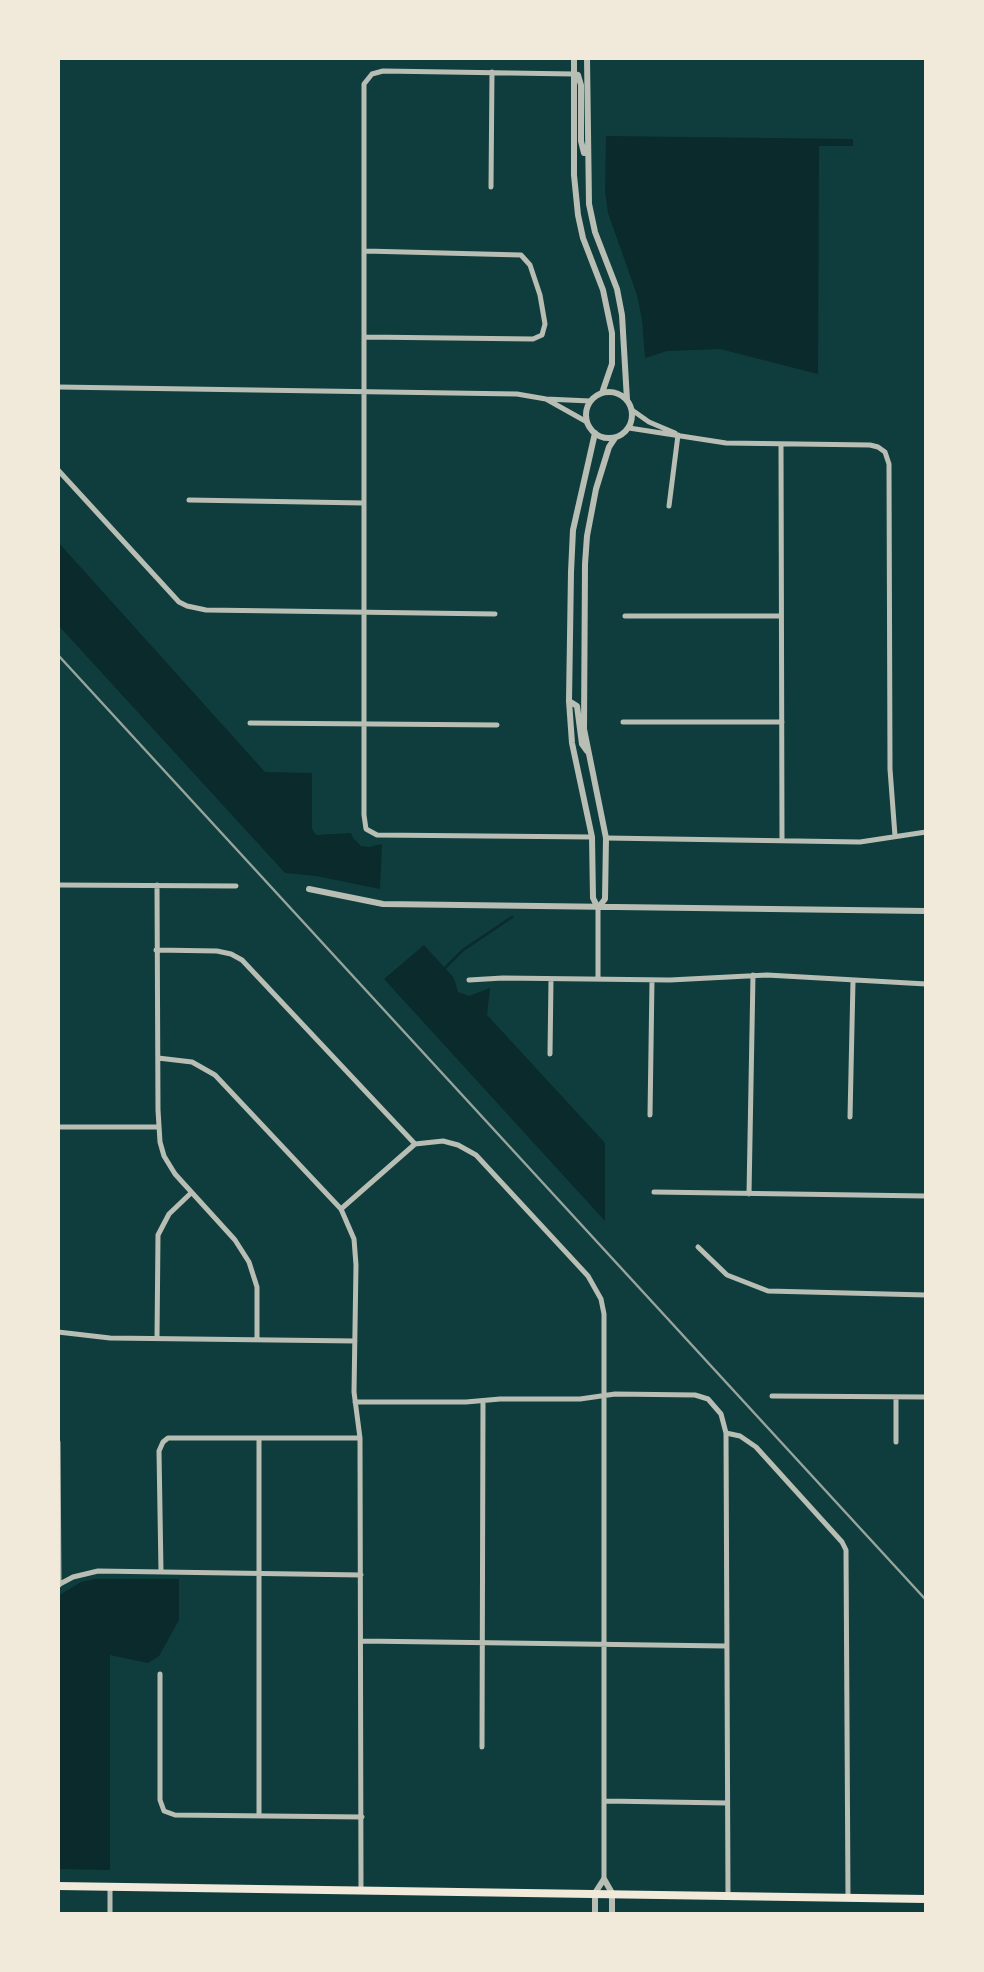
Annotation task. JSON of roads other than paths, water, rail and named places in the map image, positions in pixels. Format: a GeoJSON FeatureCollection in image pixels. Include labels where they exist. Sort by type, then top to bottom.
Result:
{"type":"FeatureCollection","features":[{"type":"Feature","properties":{"kind":"main road"},"geometry":{"type":"LineString","coordinates":[[58,1886],[926,1899]]}},
{"type":"Feature","properties":{"kind":"street"},"geometry":{"type":"LineString","coordinates":[[574,58],[574,176],[578,215],[583,238],[603,290],[612,333],[612,364],[602,393]]}},
{"type":"Feature","properties":{"kind":"street"},"geometry":{"type":"LineString","coordinates":[[587,58],[589,204],[595,232],[617,289],[622,315],[627,400],[632,410],[629,428],[615,438],[609,447],[596,489],[587,536],[583,705],[588,752],[606,838],[605,899],[598,908]]}},
{"type":"Feature","properties":{"kind":"street"},"geometry":{"type":"LineString","coordinates":[[587,162],[581,141],[581,85],[578,75],[383,71],[372,74],[364,84],[366,830],[376,835],[592,837]]}},
{"type":"Feature","properties":{"kind":"street"},"geometry":{"type":"LineString","coordinates":[[491,187],[492,72]]}},
{"type":"Feature","properties":{"kind":"street"},"geometry":{"type":"LineString","coordinates":[[365,251],[521,255],[527,259],[543,306],[545,329],[540,337],[533,338],[365,337]]}},
{"type":"Feature","properties":{"kind":"street"},"geometry":{"type":"LineString","coordinates":[[58,387],[517,394],[546,399],[590,401],[602,393],[616,393],[627,400]]}},
{"type":"Feature","properties":{"kind":"street"},"geometry":{"type":"LineString","coordinates":[[546,399],[587,422],[595,433],[605,438],[615,438]]}},
{"type":"Feature","properties":{"kind":"street"},"geometry":{"type":"LineString","coordinates":[[587,422],[586,412],[590,401]]}},
{"type":"Feature","properties":{"kind":"street"},"geometry":{"type":"LineString","coordinates":[[632,410],[649,422],[678,435]]}},
{"type":"Feature","properties":{"kind":"street"},"geometry":{"type":"LineString","coordinates":[[629,428],[726,443],[870,445],[886,452],[889,464],[890,769],[895,836]]}},
{"type":"Feature","properties":{"kind":"street"},"geometry":{"type":"LineString","coordinates":[[595,433],[573,530],[569,701],[572,743],[592,837],[593,898],[598,908],[598,979]]}},
{"type":"Feature","properties":{"kind":"street"},"geometry":{"type":"LineString","coordinates":[[669,506],[678,435]]}},
{"type":"Feature","properties":{"kind":"street"},"geometry":{"type":"LineString","coordinates":[[781,444],[782,840]]}},
{"type":"Feature","properties":{"kind":"street"},"geometry":{"type":"LineString","coordinates":[[58,470],[179,602],[187,606],[206,610],[495,614]]}},
{"type":"Feature","properties":{"kind":"street"},"geometry":{"type":"LineString","coordinates":[[189,500],[364,503]]}},
{"type":"Feature","properties":{"kind":"street"},"geometry":{"type":"LineString","coordinates":[[625,616],[781,616]]}},
{"type":"Feature","properties":{"kind":"street"},"geometry":{"type":"LineString","coordinates":[[569,701],[577,706],[582,744],[588,752]]}},
{"type":"Feature","properties":{"kind":"street"},"geometry":{"type":"LineString","coordinates":[[623,722],[782,722]]}},
{"type":"Feature","properties":{"kind":"street"},"geometry":{"type":"LineString","coordinates":[[250,723],[497,725]]}},
{"type":"Feature","properties":{"kind":"street"},"geometry":{"type":"LineString","coordinates":[[606,838],[860,842],[926,832]]}},
{"type":"Feature","properties":{"kind":"street"},"geometry":{"type":"LineString","coordinates":[[157,885],[158,1127],[164,1156],[191,1193],[235,1240],[249,1262],[257,1287],[257,1339]]}},
{"type":"Feature","properties":{"kind":"street"},"geometry":{"type":"LineString","coordinates":[[58,886],[236,886]]}},
{"type":"Feature","properties":{"kind":"street"},"geometry":{"type":"LineString","coordinates":[[309,889],[383,904],[926,911]]}},
{"type":"Feature","properties":{"kind":"street"},"geometry":{"type":"LineString","coordinates":[[156,950],[217,951],[242,960],[415,1144]]}},
{"type":"Feature","properties":{"kind":"street"},"geometry":{"type":"LineString","coordinates":[[749,1194],[753,975]]}},
{"type":"Feature","properties":{"kind":"street"},"geometry":{"type":"LineString","coordinates":[[469,980],[652,980],[753,975],[926,984]]}},
{"type":"Feature","properties":{"kind":"street"},"geometry":{"type":"LineString","coordinates":[[550,1054],[551,979]]}},
{"type":"Feature","properties":{"kind":"street"},"geometry":{"type":"LineString","coordinates":[[650,1115],[652,980]]}},
{"type":"Feature","properties":{"kind":"street"},"geometry":{"type":"LineString","coordinates":[[850,1117],[853,981]]}},
{"type":"Feature","properties":{"kind":"street"},"geometry":{"type":"LineString","coordinates":[[158,1058],[192,1062],[215,1075],[341,1209],[352,1230],[355,1251],[355,1402],[360,1438],[361,1890]]}},
{"type":"Feature","properties":{"kind":"street"},"geometry":{"type":"LineString","coordinates":[[58,1127],[158,1127]]}},
{"type":"Feature","properties":{"kind":"street"},"geometry":{"type":"LineString","coordinates":[[341,1209],[415,1144],[443,1141],[458,1145],[476,1156],[588,1276],[601,1300],[604,1314],[604,1879],[612,1894],[612,1914]]}},
{"type":"Feature","properties":{"kind":"street"},"geometry":{"type":"LineString","coordinates":[[654,1192],[926,1196]]}},
{"type":"Feature","properties":{"kind":"street"},"geometry":{"type":"LineString","coordinates":[[157,1338],[158,1236],[169,1214],[191,1193]]}},
{"type":"Feature","properties":{"kind":"street"},"geometry":{"type":"LineString","coordinates":[[698,1247],[727,1275],[768,1291],[926,1295]]}},
{"type":"Feature","properties":{"kind":"street"},"geometry":{"type":"LineString","coordinates":[[58,1332],[110,1338],[355,1341]]}},
{"type":"Feature","properties":{"kind":"street"},"geometry":{"type":"LineString","coordinates":[[355,1402],[580,1399],[604,1395],[701,1396],[708,1399],[721,1414],[726,1433],[728,1896]]}},
{"type":"Feature","properties":{"kind":"street"},"geometry":{"type":"LineString","coordinates":[[772,1396],[926,1397]]}},
{"type":"Feature","properties":{"kind":"street"},"geometry":{"type":"LineString","coordinates":[[895,1397],[896,1442]]}},
{"type":"Feature","properties":{"kind":"street"},"geometry":{"type":"LineString","coordinates":[[482,1748],[483,1401]]}},
{"type":"Feature","properties":{"kind":"street"},"geometry":{"type":"LineString","coordinates":[[726,1433],[740,1436],[756,1447],[842,1542],[846,1550],[848,1898]]}},
{"type":"Feature","properties":{"kind":"street"},"geometry":{"type":"LineString","coordinates":[[161,1572],[159,1451],[163,1442],[174,1437],[360,1438]]}},
{"type":"Feature","properties":{"kind":"street"},"geometry":{"type":"LineString","coordinates":[[259,1438],[259,1816]]}},
{"type":"Feature","properties":{"kind":"street"},"geometry":{"type":"LineString","coordinates":[[58,1442],[59,1585],[73,1577],[98,1571],[361,1575]]}},
{"type":"Feature","properties":{"kind":"street"},"geometry":{"type":"LineString","coordinates":[[362,1641],[725,1646]]}},
{"type":"Feature","properties":{"kind":"street"},"geometry":{"type":"LineString","coordinates":[[160,1674],[160,1800],[164,1811],[175,1815],[362,1817]]}},
{"type":"Feature","properties":{"kind":"street"},"geometry":{"type":"LineString","coordinates":[[605,1801],[727,1803]]}},
{"type":"Feature","properties":{"kind":"street"},"geometry":{"type":"LineString","coordinates":[[595,1914],[595,1894],[604,1879]]}},
{"type":"Feature","properties":{"kind":"street"},"geometry":{"type":"LineString","coordinates":[[110,1887],[110,1914]]}},
{"type":"Feature","properties":{"kind":"water"},"geometry":{"type":"Polygon","coordinates":[[[606,136],[853,139],[853,146],[819,146],[818,374],[720,349],[667,351],[645,358],[637,295],[608,213],[605,192],[606,136]]]}},
{"type":"Feature","properties":{"kind":"water"},"geometry":{"type":"Polygon","coordinates":[[[58,542],[265,772],[312,773],[312,829],[316,835],[351,833],[361,846],[382,844],[380,889],[316,876],[285,873],[58,625],[58,542]]]}},
{"type":"Feature","properties":{"kind":"water"},"geometry":{"type":"Polygon","coordinates":[[[424,945],[454,978],[458,992],[469,996],[490,988],[487,1015],[605,1143],[605,1221],[384,979],[424,945]]]}},
{"type":"Feature","properties":{"kind":"water"},"geometry":{"type":"Polygon","coordinates":[[[95,1579],[179,1579],[179,1620],[159,1656],[148,1663],[110,1655],[110,1870],[58,1869],[58,1596],[81,1582],[95,1579]]]}},
{"type":"Feature","properties":{"kind":"waterway"},"geometry":{"type":"LineString","coordinates":[[444,969],[463,950],[512,917]]}},
{"type":"Feature","properties":{"kind":"railway"},"geometry":{"type":"LineString","coordinates":[[58,655],[926,1600]]}}]}
